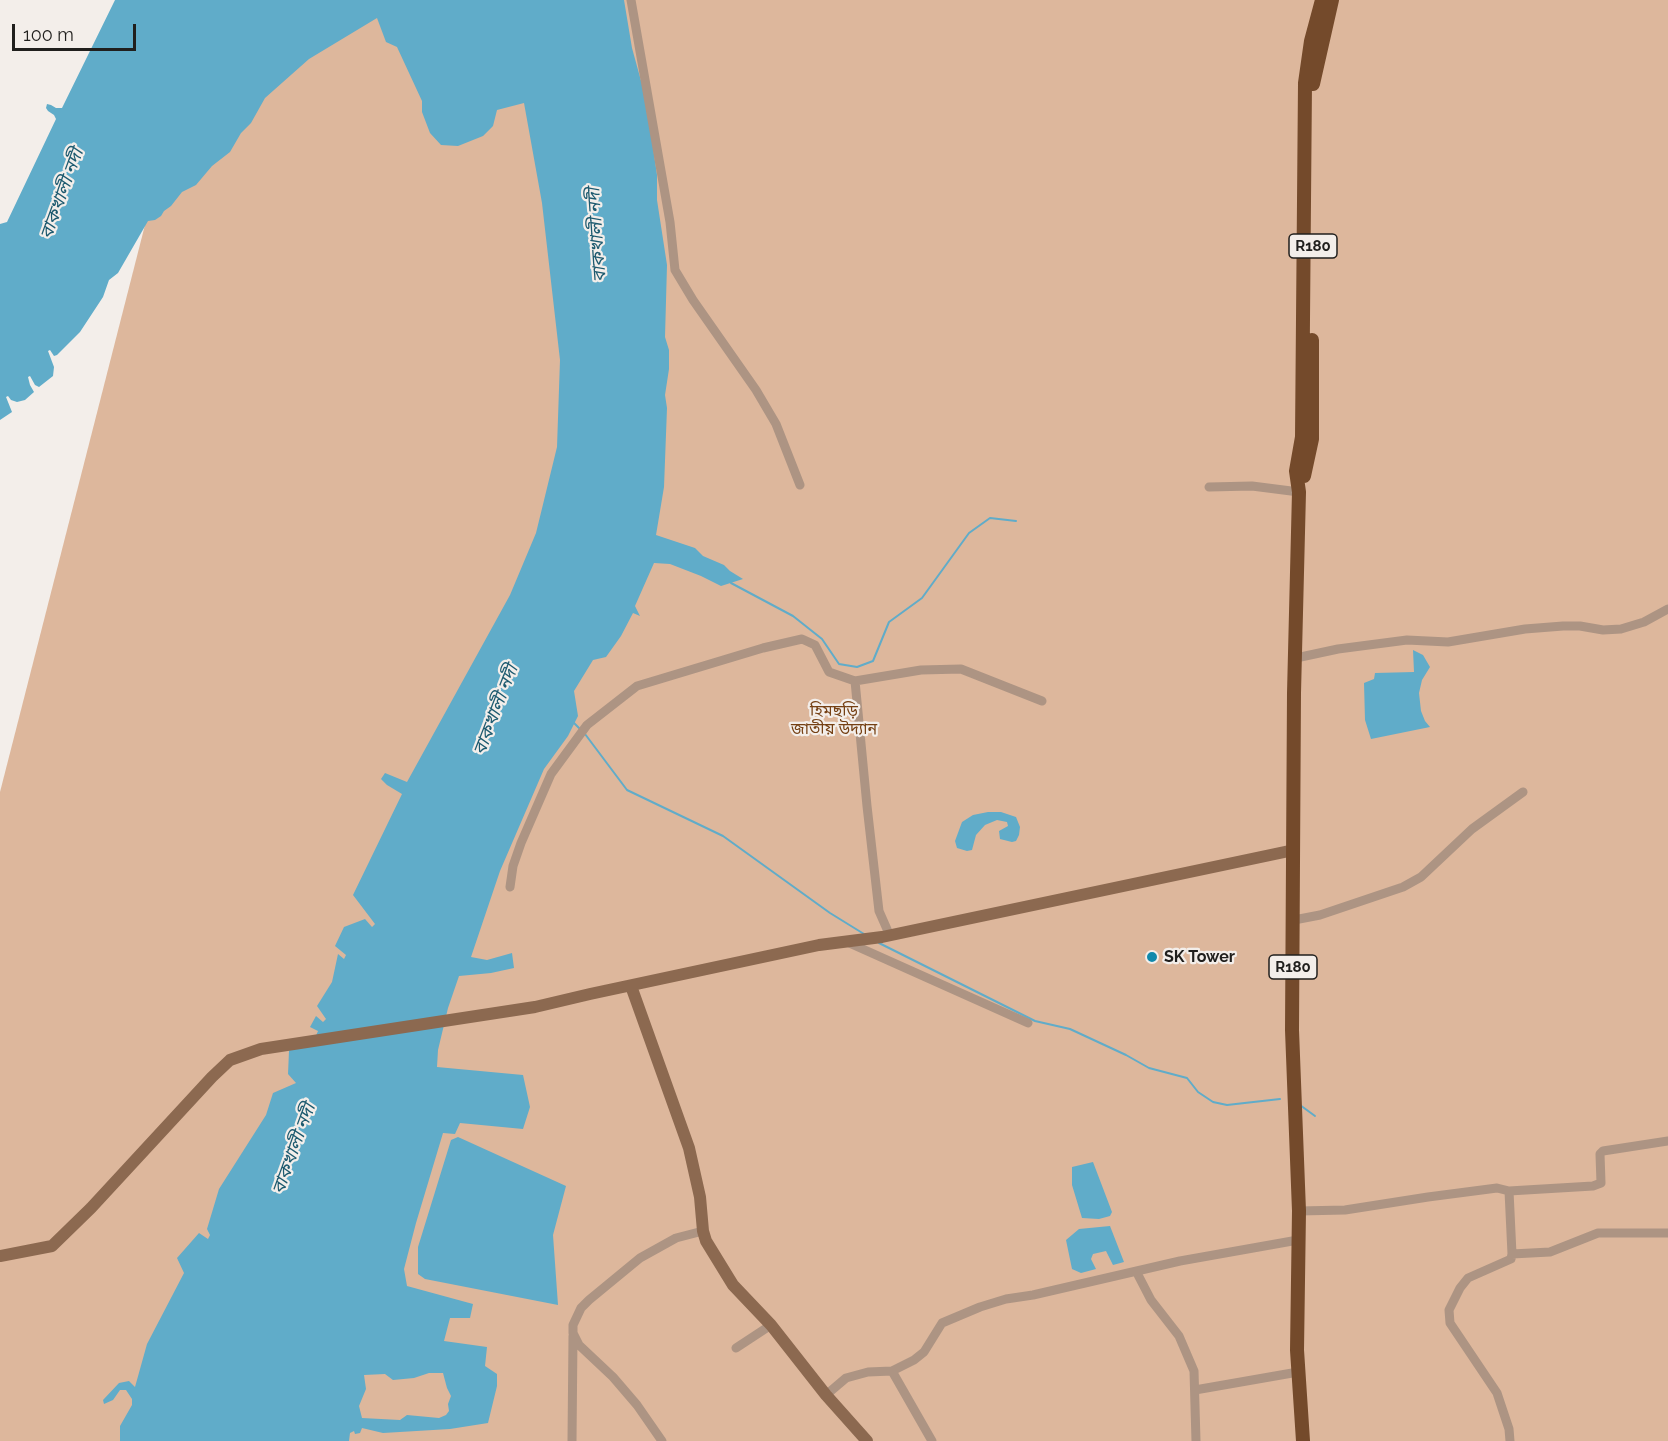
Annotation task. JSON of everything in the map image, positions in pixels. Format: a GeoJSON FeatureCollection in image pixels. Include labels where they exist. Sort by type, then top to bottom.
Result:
{"type":"FeatureCollection","features":[{"type":"Feature","properties":{"kind":"main road","name":"R180"},"geometry":{"type":"LineString","coordinates":[[1303,1441],[1298,1372],[1299,1211],[1292,1030],[1294,693],[1299,492],[1296,471],[1302,437],[1305,83],[1311,41],[1322,0]]}},
{"type":"Feature","properties":{"kind":"main road","name":"R180"},"geometry":{"type":"LineString","coordinates":[[1299,492],[1312,439],[1313,83],[1332,0]]}},
{"type":"Feature","properties":{"kind":"main road"},"geometry":{"type":"LineString","coordinates":[[0,1257],[52,1246],[91,1208],[230,1060],[261,1049],[535,1007],[819,945],[886,936],[1294,850]]}},
{"type":"Feature","properties":{"kind":"main road"},"geometry":{"type":"LineString","coordinates":[[631,986],[689,1148],[700,1197],[706,1241],[733,1285],[771,1326],[826,1395],[867,1441]]}},
{"type":"Feature","properties":{"kind":"street"},"geometry":{"type":"LineString","coordinates":[[631,0],[670,222],[675,270],[693,300],[756,390],[776,424],[800,485]]}},
{"type":"Feature","properties":{"kind":"street"},"geometry":{"type":"LineString","coordinates":[[1209,487],[1252,486],[1299,492]]}},
{"type":"Feature","properties":{"kind":"street"},"geometry":{"type":"LineString","coordinates":[[1296,658],[1338,649],[1407,640],[1448,642],[1525,629],[1580,626],[1603,630],[1621,629],[1644,622],[1668,609]]}},
{"type":"Feature","properties":{"kind":"street"},"geometry":{"type":"LineString","coordinates":[[510,887],[513,866],[521,843],[551,774],[587,725],[637,686],[763,648],[802,639],[815,645],[829,672],[855,681],[921,670],[961,669],[1042,701]]}},
{"type":"Feature","properties":{"kind":"street"},"geometry":{"type":"LineString","coordinates":[[855,681],[879,911],[886,936]]}},
{"type":"Feature","properties":{"kind":"street"},"geometry":{"type":"LineString","coordinates":[[1294,920],[1320,915],[1403,887],[1421,877],[1472,829],[1523,792]]}},
{"type":"Feature","properties":{"kind":"street"},"geometry":{"type":"LineString","coordinates":[[847,942],[1028,1023]]}},
{"type":"Feature","properties":{"kind":"street"},"geometry":{"type":"LineString","coordinates":[[1299,1211],[1345,1210],[1497,1188],[1509,1191],[1593,1186],[1601,1183],[1600,1154],[1603,1151],[1668,1141]]}},
{"type":"Feature","properties":{"kind":"street"},"geometry":{"type":"LineString","coordinates":[[1509,1191],[1511,1259],[1468,1278],[1449,1310],[1450,1323],[1497,1393],[1509,1429],[1510,1441]]}},
{"type":"Feature","properties":{"kind":"street"},"geometry":{"type":"LineString","coordinates":[[572,1441],[573,1333],[575,1320],[581,1308],[640,1258],[676,1238],[703,1231]]}},
{"type":"Feature","properties":{"kind":"street"},"geometry":{"type":"LineString","coordinates":[[1512,1254],[1550,1252],[1598,1233],[1668,1233]]}},
{"type":"Feature","properties":{"kind":"street"},"geometry":{"type":"LineString","coordinates":[[826,1395],[846,1378],[868,1372],[892,1371],[914,1360],[924,1352],[942,1323],[980,1306],[1180,1261],[1298,1240]]}},
{"type":"Feature","properties":{"kind":"street"},"geometry":{"type":"LineString","coordinates":[[1136,1271],[1151,1300],[1179,1336],[1194,1371],[1196,1441]]}},
{"type":"Feature","properties":{"kind":"street"},"geometry":{"type":"LineString","coordinates":[[736,1348],[771,1326]]}},
{"type":"Feature","properties":{"kind":"street"},"geometry":{"type":"LineString","coordinates":[[573,1333],[579,1345],[613,1377],[637,1405],[662,1441]]}},
{"type":"Feature","properties":{"kind":"street"},"geometry":{"type":"LineString","coordinates":[[892,1371],[932,1441]]}},
{"type":"Feature","properties":{"kind":"street"},"geometry":{"type":"LineString","coordinates":[[1195,1390],[1298,1372]]}},
{"type":"Feature","properties":{"kind":"green space","name":"হিমছড়ি জাতীয় উদ্যান"},"geometry":{"type":"Polygon","coordinates":[[[296,0],[1668,0],[1668,1441],[0,1441],[0,792],[157,178],[296,0]]]}},
{"type":"Feature","properties":{"kind":"water","name":"বাকখালী নদী"},"geometry":{"type":"Polygon","coordinates":[[[115,0],[624,0],[632,48],[646,99],[667,265],[665,337],[669,350],[669,369],[665,395],[667,408],[664,487],[656,535],[695,548],[703,556],[724,565],[743,579],[721,586],[670,564],[654,563],[635,606],[640,616],[633,613],[621,636],[606,657],[593,660],[574,691],[578,716],[568,736],[544,769],[500,871],[471,957],[487,960],[512,953],[514,968],[459,976],[448,1008],[438,1050],[437,1067],[523,1075],[530,1107],[523,1129],[460,1123],[455,1134],[443,1133],[404,1269],[407,1286],[473,1304],[470,1318],[450,1318],[444,1341],[487,1347],[485,1366],[497,1374],[497,1386],[488,1423],[450,1429],[383,1433],[362,1428],[360,1433],[355,1434],[354,1431],[350,1433],[349,1441],[120,1441],[120,1426],[132,1405],[132,1399],[126,1390],[120,1390],[113,1400],[104,1404],[103,1400],[119,1383],[129,1381],[135,1387],[147,1344],[184,1273],[177,1258],[199,1233],[208,1239],[210,1235],[207,1229],[219,1189],[266,1115],[273,1093],[296,1083],[288,1074],[289,1051],[294,1040],[312,1045],[318,1031],[310,1027],[316,1016],[323,1022],[326,1019],[317,1006],[332,982],[338,954],[344,959],[346,955],[335,946],[344,927],[365,919],[372,927],[375,924],[353,895],[402,794],[381,779],[385,773],[407,782],[510,595],[536,533],[557,447],[560,360],[542,203],[524,103],[497,110],[493,126],[483,136],[458,146],[441,145],[430,133],[422,112],[422,101],[397,47],[386,42],[377,18],[309,59],[265,98],[251,123],[241,133],[230,152],[212,166],[196,185],[182,192],[161,216],[148,221],[118,273],[109,280],[103,297],[80,332],[57,355],[54,356],[50,350],[48,351],[54,367],[53,376],[39,387],[35,385],[30,376],[28,377],[34,392],[25,400],[17,402],[6,397],[12,412],[0,420],[0,224],[7,222],[56,119],[46,108],[47,104],[62,108],[115,0]],[[429,1373],[414,1378],[393,1380],[385,1374],[364,1375],[366,1389],[359,1406],[362,1418],[400,1420],[407,1415],[439,1418],[446,1415],[449,1411],[448,1404],[451,1396],[443,1373],[429,1373]]]}},
{"type":"Feature","properties":{"kind":"water"},"geometry":{"type":"Polygon","coordinates":[[[1413,650],[1423,655],[1430,667],[1422,680],[1419,693],[1421,711],[1430,727],[1371,739],[1365,720],[1364,683],[1374,679],[1375,673],[1414,672],[1413,650]]]}},
{"type":"Feature","properties":{"kind":"water"},"geometry":{"type":"Polygon","coordinates":[[[1001,812],[1016,817],[1020,827],[1016,841],[1000,839],[999,831],[1008,826],[1007,822],[997,820],[985,825],[976,835],[972,850],[957,848],[955,841],[962,822],[973,815],[1001,812]]]}},
{"type":"Feature","properties":{"kind":"water"},"geometry":{"type":"Polygon","coordinates":[[[458,1137],[566,1186],[553,1235],[558,1305],[425,1279],[418,1274],[418,1247],[451,1140],[458,1137]]]}},
{"type":"Feature","properties":{"kind":"water"},"geometry":{"type":"Polygon","coordinates":[[[1093,1162],[1112,1212],[1110,1216],[1099,1219],[1082,1218],[1072,1185],[1072,1167],[1093,1162]]]}},
{"type":"Feature","properties":{"kind":"water"},"geometry":{"type":"Polygon","coordinates":[[[1110,1226],[1124,1262],[1113,1265],[1106,1251],[1093,1254],[1091,1259],[1096,1269],[1081,1273],[1072,1269],[1066,1240],[1079,1229],[1110,1226]]]}},
{"type":"Feature","properties":{"kind":"waterway"},"geometry":{"type":"LineString","coordinates":[[731,583],[793,616],[822,639],[839,664],[857,667],[873,661],[889,622],[922,598],[969,533],[990,518],[1016,521]]}},
{"type":"Feature","properties":{"kind":"waterway"},"geometry":{"type":"LineString","coordinates":[[572,721],[581,730]]}},
{"type":"Feature","properties":{"kind":"waterway"},"geometry":{"type":"LineString","coordinates":[[585,734],[627,790],[723,836],[830,913],[864,934]]}},
{"type":"Feature","properties":{"kind":"waterway"},"geometry":{"type":"LineString","coordinates":[[879,943],[1035,1021],[1070,1029],[1149,1068],[1187,1078],[1198,1092],[1213,1102],[1227,1105],[1280,1099]]}},
{"type":"Feature","properties":{"kind":"waterway"},"geometry":{"type":"LineString","coordinates":[[1300,1105],[1315,1116]]}},
{"type":"Feature","properties":{"kind":"place","name":"SK Tower"},"geometry":{"type":"Point","coordinates":[1152,957]}}]}
